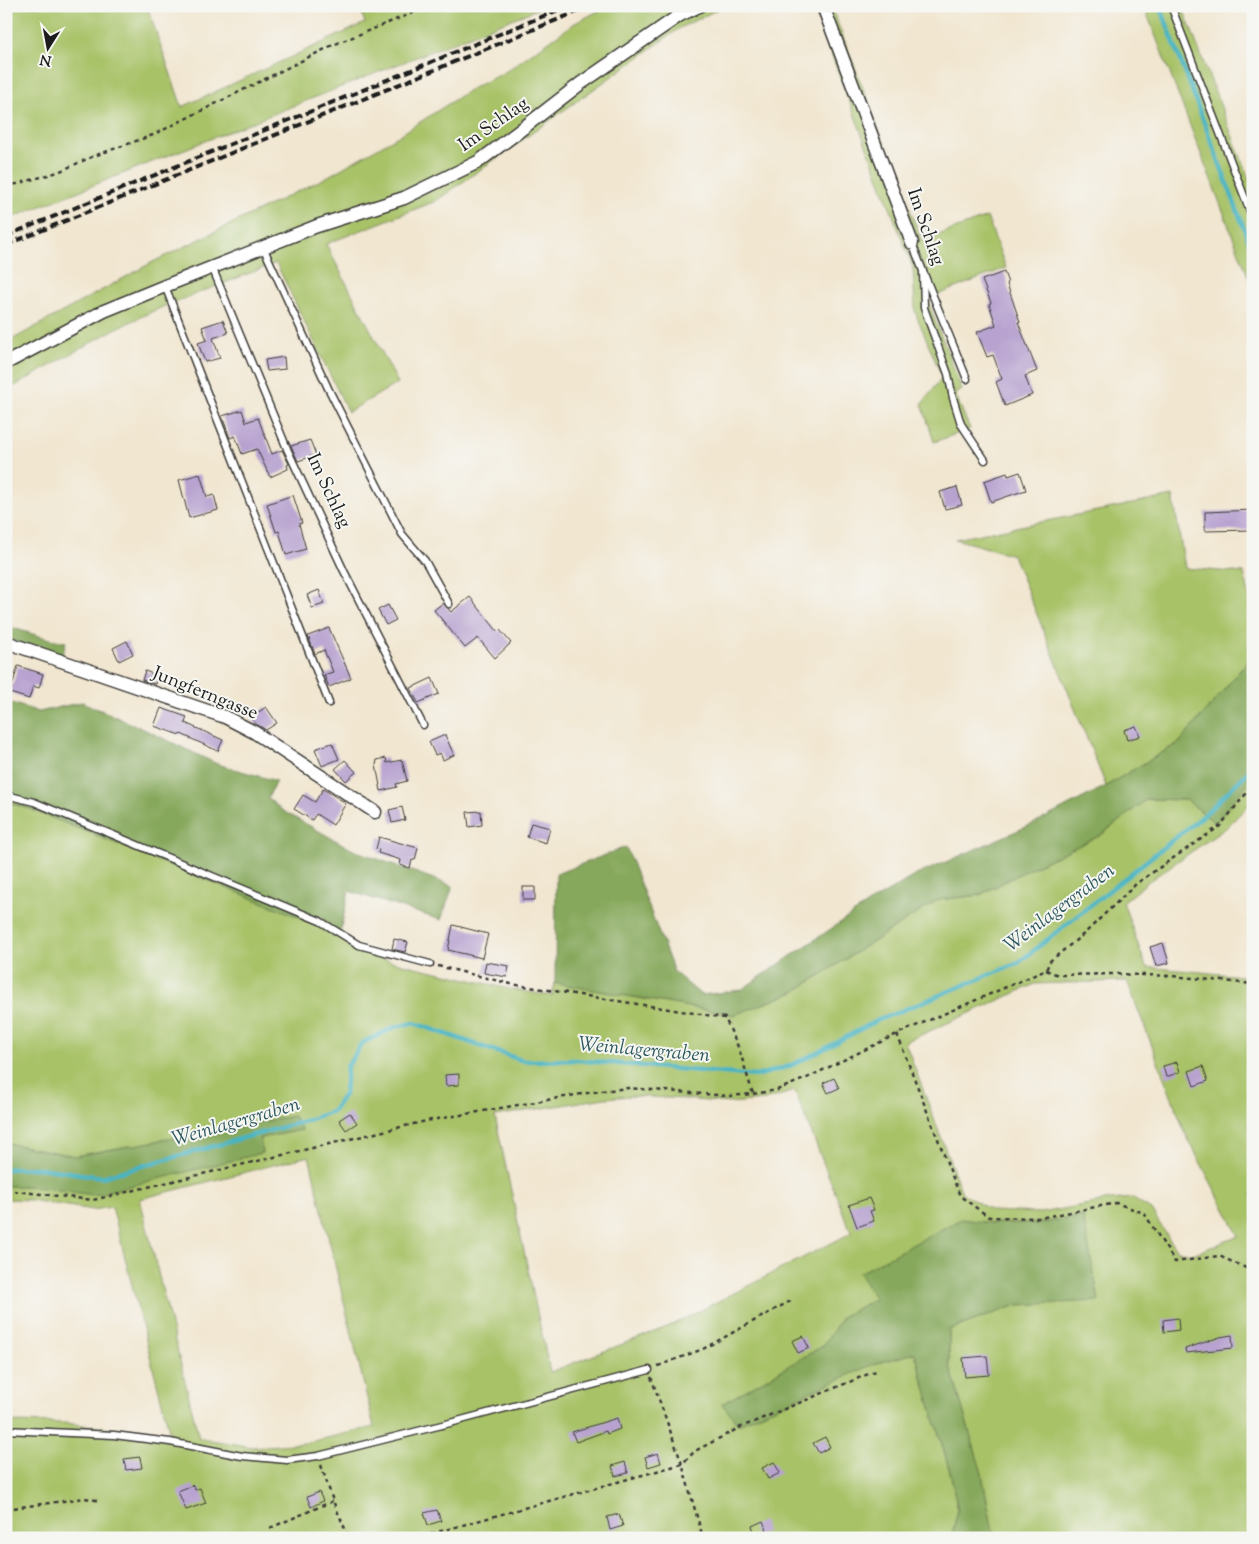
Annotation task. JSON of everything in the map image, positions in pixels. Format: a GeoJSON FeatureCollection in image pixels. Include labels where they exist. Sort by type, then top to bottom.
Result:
{"type":"FeatureCollection","features":[{"type":"Feature","properties":{"kind":"street","name":"Im Schlag"},"geometry":{"type":"LineString","coordinates":[[6,363],[104,312],[165,286],[317,226],[404,198],[478,162],[580,84],[680,15],[699,6]]}},
{"type":"Feature","properties":{"kind":"street","name":"Im Schlag"},"geometry":{"type":"LineString","coordinates":[[823,6],[912,243]]}},
{"type":"Feature","properties":{"kind":"street","name":"Jungferngasse"},"geometry":{"type":"LineString","coordinates":[[6,642],[225,717],[254,732],[375,812]]}},
{"type":"Feature","properties":{"kind":"lane"},"geometry":{"type":"LineString","coordinates":[[1171,6],[1253,220]]}},
{"type":"Feature","properties":{"kind":"lane","name":"Im Schlag"},"geometry":{"type":"LineString","coordinates":[[912,243],[923,270],[924,308],[948,374],[961,424],[985,460]]}},
{"type":"Feature","properties":{"kind":"lane"},"geometry":{"type":"LineString","coordinates":[[263,247],[328,388],[402,534],[425,561],[448,604]]}},
{"type":"Feature","properties":{"kind":"lane","name":"Im Schlag"},"geometry":{"type":"LineString","coordinates":[[212,267],[288,451],[344,570],[423,724]]}},
{"type":"Feature","properties":{"kind":"lane"},"geometry":{"type":"LineString","coordinates":[[923,270],[967,379]]}},
{"type":"Feature","properties":{"kind":"lane"},"geometry":{"type":"LineString","coordinates":[[165,286],[329,703]]}},
{"type":"Feature","properties":{"kind":"lane"},"geometry":{"type":"LineString","coordinates":[[6,795],[34,802],[320,922],[359,945],[430,964]]}},
{"type":"Feature","properties":{"kind":"lane"},"geometry":{"type":"LineString","coordinates":[[6,1430],[114,1435],[170,1442],[242,1456],[287,1460],[318,1456],[649,1370]]}},
{"type":"Feature","properties":{"kind":"path"},"geometry":{"type":"LineString","coordinates":[[6,185],[17,184],[58,172],[153,134],[333,45],[430,6]]}},
{"type":"Feature","properties":{"kind":"path"},"geometry":{"type":"LineString","coordinates":[[6,1190],[93,1200],[426,1120],[593,1092],[628,1088],[729,1096],[777,1090],[807,1078],[897,1034],[1046,970],[1050,961],[1085,933],[1136,883],[1220,826],[1253,785]]}},
{"type":"Feature","properties":{"kind":"path"},"geometry":{"type":"LineString","coordinates":[[430,964],[511,984],[725,1018],[739,1049],[753,1094]]}},
{"type":"Feature","properties":{"kind":"path"},"geometry":{"type":"LineString","coordinates":[[1046,970],[1058,975],[1172,976],[1253,984]]}},
{"type":"Feature","properties":{"kind":"path"},"geometry":{"type":"LineString","coordinates":[[897,1034],[960,1196],[989,1217],[1040,1218],[1116,1203],[1144,1213],[1175,1262],[1220,1256],[1253,1272]]}},
{"type":"Feature","properties":{"kind":"path"},"geometry":{"type":"LineString","coordinates":[[703,1538],[682,1464],[649,1370],[703,1348],[794,1299]]}},
{"type":"Feature","properties":{"kind":"path"},"geometry":{"type":"LineString","coordinates":[[416,1538],[682,1464],[695,1451],[739,1428],[878,1370]]}},
{"type":"Feature","properties":{"kind":"path"},"geometry":{"type":"LineString","coordinates":[[318,1456],[333,1501],[349,1538]]}},
{"type":"Feature","properties":{"kind":"path"},"geometry":{"type":"LineString","coordinates":[[6,1509],[85,1498],[101,1501]]}},
{"type":"Feature","properties":{"kind":"path"},"geometry":{"type":"LineString","coordinates":[[270,1528],[333,1501]]}},
{"type":"Feature","properties":{"kind":"green space"},"geometry":{"type":"Polygon","coordinates":[[[9,6],[147,6],[182,107],[365,23],[359,6],[545,6],[6,220],[6,10],[9,6]]]}},
{"type":"Feature","properties":{"kind":"green space"},"geometry":{"type":"Polygon","coordinates":[[[608,6],[724,6],[680,28],[436,201],[326,244],[398,383],[348,412],[276,263],[160,308],[115,329],[6,391],[6,343],[151,263],[325,178],[400,135],[471,89],[505,72],[575,23],[608,6]]]}},
{"type":"Feature","properties":{"kind":"green space"},"geometry":{"type":"Polygon","coordinates":[[[813,6],[831,6],[922,241],[987,217],[1006,268],[927,299],[962,390],[955,394],[970,429],[934,442],[922,404],[942,377],[915,312],[913,268],[813,6]]]}},
{"type":"Feature","properties":{"kind":"green space"},"geometry":{"type":"Polygon","coordinates":[[[1144,6],[1182,6],[1253,189],[1253,289],[1144,6]]]}},
{"type":"Feature","properties":{"kind":"green space"},"geometry":{"type":"Polygon","coordinates":[[[1173,496],[1185,568],[1244,573],[1253,610],[1248,661],[1180,742],[1106,786],[1013,555],[955,539],[1173,496]]]}},
{"type":"Feature","properties":{"kind":"green space"},"geometry":{"type":"Polygon","coordinates":[[[1253,611],[1253,777],[1215,823],[1187,800],[1147,799],[1101,835],[980,895],[938,900],[794,992],[734,1015],[555,983],[556,874],[626,847],[674,972],[701,995],[741,990],[872,901],[914,876],[1037,822],[1106,786],[1180,742],[1248,661],[1253,611]]]}},
{"type":"Feature","properties":{"kind":"green space"},"geometry":{"type":"Polygon","coordinates":[[[6,626],[66,642],[61,659],[6,638],[6,626]]]}},
{"type":"Feature","properties":{"kind":"green space"},"geometry":{"type":"Polygon","coordinates":[[[6,701],[39,712],[82,702],[217,764],[276,781],[268,798],[283,811],[353,850],[453,886],[441,920],[349,891],[339,937],[317,924],[30,809],[6,802],[6,701]]]}},
{"type":"Feature","properties":{"kind":"green space"},"geometry":{"type":"Polygon","coordinates":[[[1253,777],[1253,801],[1226,828],[1149,881],[1123,902],[1146,967],[1253,977],[1253,1538],[994,1538],[982,1474],[949,1363],[949,1330],[1017,1305],[1099,1300],[1082,1216],[1041,1223],[990,1223],[961,1219],[860,1273],[875,1299],[843,1316],[823,1346],[722,1404],[915,1353],[950,1472],[958,1510],[951,1538],[6,1538],[6,1422],[64,1423],[170,1434],[112,1207],[93,1210],[30,1200],[6,1199],[6,1186],[28,1186],[262,1152],[260,1138],[301,1130],[294,1116],[75,1156],[6,1143],[6,802],[30,809],[317,924],[361,952],[394,962],[510,989],[552,996],[555,983],[734,1015],[794,992],[938,900],[980,895],[1101,835],[1147,799],[1187,800],[1215,823],[1253,777]],[[1127,981],[1035,984],[905,1042],[962,1193],[992,1211],[1041,1213],[1132,1198],[1151,1210],[1177,1251],[1193,1254],[1239,1236],[1186,1135],[1127,981]],[[795,1091],[765,1100],[730,1103],[632,1096],[605,1098],[495,1116],[550,1372],[672,1325],[851,1233],[795,1091]],[[309,1156],[140,1199],[199,1438],[252,1447],[305,1443],[374,1427],[309,1156]]]}},
{"type":"Feature","properties":{"kind":"green space"},"geometry":{"type":"Polygon","coordinates":[[[294,1116],[302,1130],[260,1138],[262,1153],[94,1195],[28,1186],[6,1186],[6,1143],[75,1156],[294,1116]]]}},
{"type":"Feature","properties":{"kind":"green space"},"geometry":{"type":"Polygon","coordinates":[[[1083,1216],[1099,1301],[1017,1305],[949,1330],[949,1363],[982,1474],[994,1538],[951,1538],[958,1510],[950,1472],[915,1353],[874,1364],[738,1424],[722,1404],[823,1346],[843,1316],[875,1299],[859,1273],[961,1219],[990,1223],[1041,1223],[1083,1216]]]}},
{"type":"Feature","properties":{"kind":"building"},"geometry":{"type":"Polygon","coordinates":[[[1004,272],[1020,322],[1018,322],[1037,371],[1025,376],[1032,395],[1005,406],[996,382],[1002,379],[993,355],[987,357],[977,332],[996,325],[989,304],[991,303],[982,280],[1004,272]]]}},
{"type":"Feature","properties":{"kind":"building"},"geometry":{"type":"Polygon","coordinates":[[[223,320],[228,333],[213,338],[220,358],[205,362],[198,343],[207,340],[202,327],[223,320]]]}},
{"type":"Feature","properties":{"kind":"building"},"geometry":{"type":"Polygon","coordinates":[[[284,357],[285,369],[267,371],[265,360],[284,357]]]}},
{"type":"Feature","properties":{"kind":"building"},"geometry":{"type":"Polygon","coordinates":[[[242,410],[246,422],[258,418],[272,454],[282,450],[289,464],[287,465],[288,469],[270,477],[257,449],[242,454],[235,436],[230,438],[222,416],[242,410]]]}},
{"type":"Feature","properties":{"kind":"building"},"geometry":{"type":"Polygon","coordinates":[[[310,440],[316,455],[298,461],[291,446],[310,440]]]}},
{"type":"Feature","properties":{"kind":"building"},"geometry":{"type":"Polygon","coordinates":[[[1020,472],[1026,490],[991,502],[984,481],[1007,473],[1008,476],[1020,472]]]}},
{"type":"Feature","properties":{"kind":"building"},"geometry":{"type":"Polygon","coordinates":[[[200,474],[207,497],[214,495],[218,510],[189,518],[179,480],[200,474]]]}},
{"type":"Feature","properties":{"kind":"building"},"geometry":{"type":"Polygon","coordinates":[[[957,487],[962,505],[945,509],[940,492],[957,487]]]}},
{"type":"Feature","properties":{"kind":"building"},"geometry":{"type":"Polygon","coordinates":[[[293,495],[302,523],[299,524],[306,549],[286,555],[279,531],[276,532],[267,504],[293,495]]]}},
{"type":"Feature","properties":{"kind":"building"},"geometry":{"type":"Polygon","coordinates":[[[1253,510],[1253,530],[1205,531],[1205,512],[1253,510]]]}},
{"type":"Feature","properties":{"kind":"building"},"geometry":{"type":"Polygon","coordinates":[[[319,590],[324,604],[312,608],[307,595],[319,590]]]}},
{"type":"Feature","properties":{"kind":"building"},"geometry":{"type":"Polygon","coordinates":[[[470,597],[498,632],[500,630],[511,643],[495,658],[478,638],[465,648],[434,610],[443,603],[451,612],[470,597]]]}},
{"type":"Feature","properties":{"kind":"building"},"geometry":{"type":"Polygon","coordinates":[[[388,605],[396,620],[386,625],[378,610],[388,605]]]}},
{"type":"Feature","properties":{"kind":"building"},"geometry":{"type":"Polygon","coordinates":[[[329,628],[351,678],[329,687],[324,675],[333,672],[324,650],[315,654],[308,636],[329,628]]]}},
{"type":"Feature","properties":{"kind":"building"},"geometry":{"type":"Polygon","coordinates":[[[127,641],[133,654],[119,661],[113,648],[127,641]]]}},
{"type":"Feature","properties":{"kind":"building"},"geometry":{"type":"Polygon","coordinates":[[[18,666],[43,674],[39,688],[33,686],[29,699],[10,693],[18,666]]]}},
{"type":"Feature","properties":{"kind":"building"},"geometry":{"type":"Polygon","coordinates":[[[145,671],[158,676],[155,684],[142,680],[145,671]]]}},
{"type":"Feature","properties":{"kind":"building"},"geometry":{"type":"Polygon","coordinates":[[[432,678],[439,694],[418,703],[411,688],[432,678]]]}},
{"type":"Feature","properties":{"kind":"building"},"geometry":{"type":"Polygon","coordinates":[[[266,707],[277,723],[266,730],[256,724],[251,717],[266,707]]]}},
{"type":"Feature","properties":{"kind":"building"},"geometry":{"type":"Polygon","coordinates":[[[161,708],[187,717],[185,723],[223,740],[218,751],[181,734],[154,726],[161,708]]]}},
{"type":"Feature","properties":{"kind":"building"},"geometry":{"type":"Polygon","coordinates":[[[1136,726],[1140,736],[1127,740],[1124,730],[1136,726]]]}},
{"type":"Feature","properties":{"kind":"building"},"geometry":{"type":"Polygon","coordinates":[[[445,735],[454,755],[443,760],[440,753],[435,755],[429,742],[445,735]]]}},
{"type":"Feature","properties":{"kind":"building"},"geometry":{"type":"Polygon","coordinates":[[[332,743],[339,759],[322,766],[315,749],[332,743]]]}},
{"type":"Feature","properties":{"kind":"building"},"geometry":{"type":"Polygon","coordinates":[[[386,758],[387,763],[402,760],[407,781],[396,784],[397,787],[381,791],[376,765],[377,760],[386,758]]]}},
{"type":"Feature","properties":{"kind":"building"},"geometry":{"type":"Polygon","coordinates":[[[345,760],[356,772],[346,781],[335,769],[345,760]]]}},
{"type":"Feature","properties":{"kind":"building"},"geometry":{"type":"Polygon","coordinates":[[[323,789],[346,803],[333,825],[316,814],[312,820],[294,809],[303,795],[315,802],[323,789]]]}},
{"type":"Feature","properties":{"kind":"building"},"geometry":{"type":"Polygon","coordinates":[[[402,807],[405,820],[392,823],[389,810],[402,807]]]}},
{"type":"Feature","properties":{"kind":"building"},"geometry":{"type":"Polygon","coordinates":[[[481,811],[482,825],[469,827],[467,812],[481,811]]]}},
{"type":"Feature","properties":{"kind":"building"},"geometry":{"type":"Polygon","coordinates":[[[531,823],[550,828],[546,843],[527,837],[531,823]]]}},
{"type":"Feature","properties":{"kind":"building"},"geometry":{"type":"Polygon","coordinates":[[[379,837],[418,848],[415,860],[412,860],[410,868],[400,865],[401,860],[378,853],[379,850],[376,849],[379,837]]]}},
{"type":"Feature","properties":{"kind":"building"},"geometry":{"type":"Polygon","coordinates":[[[523,887],[535,887],[535,900],[523,900],[523,887]]]}},
{"type":"Feature","properties":{"kind":"building"},"geometry":{"type":"Polygon","coordinates":[[[453,925],[488,934],[482,958],[448,950],[453,925]]]}},
{"type":"Feature","properties":{"kind":"building"},"geometry":{"type":"Polygon","coordinates":[[[394,939],[408,942],[405,952],[392,949],[394,939]]]}},
{"type":"Feature","properties":{"kind":"building"},"geometry":{"type":"Polygon","coordinates":[[[1163,943],[1169,963],[1156,966],[1150,947],[1163,943]]]}},
{"type":"Feature","properties":{"kind":"building"},"geometry":{"type":"Polygon","coordinates":[[[486,962],[509,966],[507,977],[484,973],[486,962]]]}},
{"type":"Feature","properties":{"kind":"building"},"geometry":{"type":"Polygon","coordinates":[[[1177,1062],[1180,1072],[1166,1077],[1163,1066],[1177,1062]]]}},
{"type":"Feature","properties":{"kind":"building"},"geometry":{"type":"Polygon","coordinates":[[[1203,1066],[1208,1081],[1194,1086],[1189,1071],[1203,1066]]]}},
{"type":"Feature","properties":{"kind":"building"},"geometry":{"type":"Polygon","coordinates":[[[459,1074],[459,1085],[446,1086],[445,1075],[459,1074]]]}},
{"type":"Feature","properties":{"kind":"building"},"geometry":{"type":"Polygon","coordinates":[[[834,1078],[839,1088],[828,1093],[823,1083],[834,1078]]]}},
{"type":"Feature","properties":{"kind":"building"},"geometry":{"type":"Polygon","coordinates":[[[350,1113],[357,1123],[346,1130],[339,1120],[350,1113]]]}},
{"type":"Feature","properties":{"kind":"building"},"geometry":{"type":"Polygon","coordinates":[[[869,1198],[874,1210],[870,1211],[874,1221],[857,1227],[849,1205],[869,1198]]]}},
{"type":"Feature","properties":{"kind":"building"},"geometry":{"type":"Polygon","coordinates":[[[1178,1318],[1179,1330],[1164,1332],[1163,1320],[1178,1318]]]}},
{"type":"Feature","properties":{"kind":"building"},"geometry":{"type":"Polygon","coordinates":[[[1232,1335],[1233,1348],[1186,1353],[1185,1349],[1220,1337],[1232,1335]]]}},
{"type":"Feature","properties":{"kind":"building"},"geometry":{"type":"Polygon","coordinates":[[[803,1336],[809,1348],[798,1353],[792,1341],[803,1336]]]}},
{"type":"Feature","properties":{"kind":"building"},"geometry":{"type":"Polygon","coordinates":[[[987,1356],[989,1375],[965,1377],[963,1358],[987,1356]]]}},
{"type":"Feature","properties":{"kind":"building"},"geometry":{"type":"Polygon","coordinates":[[[617,1418],[620,1429],[607,1434],[606,1431],[576,1442],[572,1432],[617,1418]]]}},
{"type":"Feature","properties":{"kind":"building"},"geometry":{"type":"Polygon","coordinates":[[[825,1437],[830,1447],[819,1453],[813,1443],[825,1437]]]}},
{"type":"Feature","properties":{"kind":"building"},"geometry":{"type":"Polygon","coordinates":[[[658,1453],[661,1463],[648,1467],[645,1457],[658,1453]]]}},
{"type":"Feature","properties":{"kind":"building"},"geometry":{"type":"Polygon","coordinates":[[[140,1457],[142,1468],[126,1470],[124,1459],[140,1457]]]}},
{"type":"Feature","properties":{"kind":"building"},"geometry":{"type":"Polygon","coordinates":[[[625,1462],[628,1473],[615,1476],[612,1466],[625,1462]]]}},
{"type":"Feature","properties":{"kind":"building"},"geometry":{"type":"Polygon","coordinates":[[[774,1462],[780,1473],[768,1479],[762,1468],[774,1462]]]}},
{"type":"Feature","properties":{"kind":"building"},"geometry":{"type":"Polygon","coordinates":[[[193,1485],[195,1490],[200,1488],[206,1503],[186,1510],[178,1491],[193,1485]]]}},
{"type":"Feature","properties":{"kind":"building"},"geometry":{"type":"Polygon","coordinates":[[[319,1492],[323,1501],[311,1507],[307,1497],[319,1492]]]}},
{"type":"Feature","properties":{"kind":"building"},"geometry":{"type":"Polygon","coordinates":[[[437,1510],[441,1521],[428,1525],[424,1513],[437,1510]]]}},
{"type":"Feature","properties":{"kind":"building"},"geometry":{"type":"Polygon","coordinates":[[[619,1514],[623,1526],[610,1530],[607,1517],[619,1514]]]}},
{"type":"Feature","properties":{"kind":"building"},"geometry":{"type":"Polygon","coordinates":[[[763,1521],[767,1531],[756,1536],[752,1526],[763,1521]]]}},
{"type":"Feature","properties":{"kind":"waterway","name":"Weinlagergraben"},"geometry":{"type":"LineString","coordinates":[[1160,6],[1253,252]]}},
{"type":"Feature","properties":{"kind":"waterway","name":"Weinlagergraben"},"geometry":{"type":"LineString","coordinates":[[6,1169],[39,1168],[102,1177],[305,1121],[333,1111],[345,1093],[347,1067],[362,1043],[395,1027],[414,1023],[524,1061],[576,1060],[756,1076],[790,1066],[876,1021],[1018,963],[1203,816],[1253,767]]}},
{"type":"Feature","properties":{"kind":"railway"},"geometry":{"type":"LineString","coordinates":[[6,236],[568,6]]}},
{"type":"Feature","properties":{"kind":"railway"},"geometry":{"type":"LineString","coordinates":[[6,245],[591,6]]}}]}
